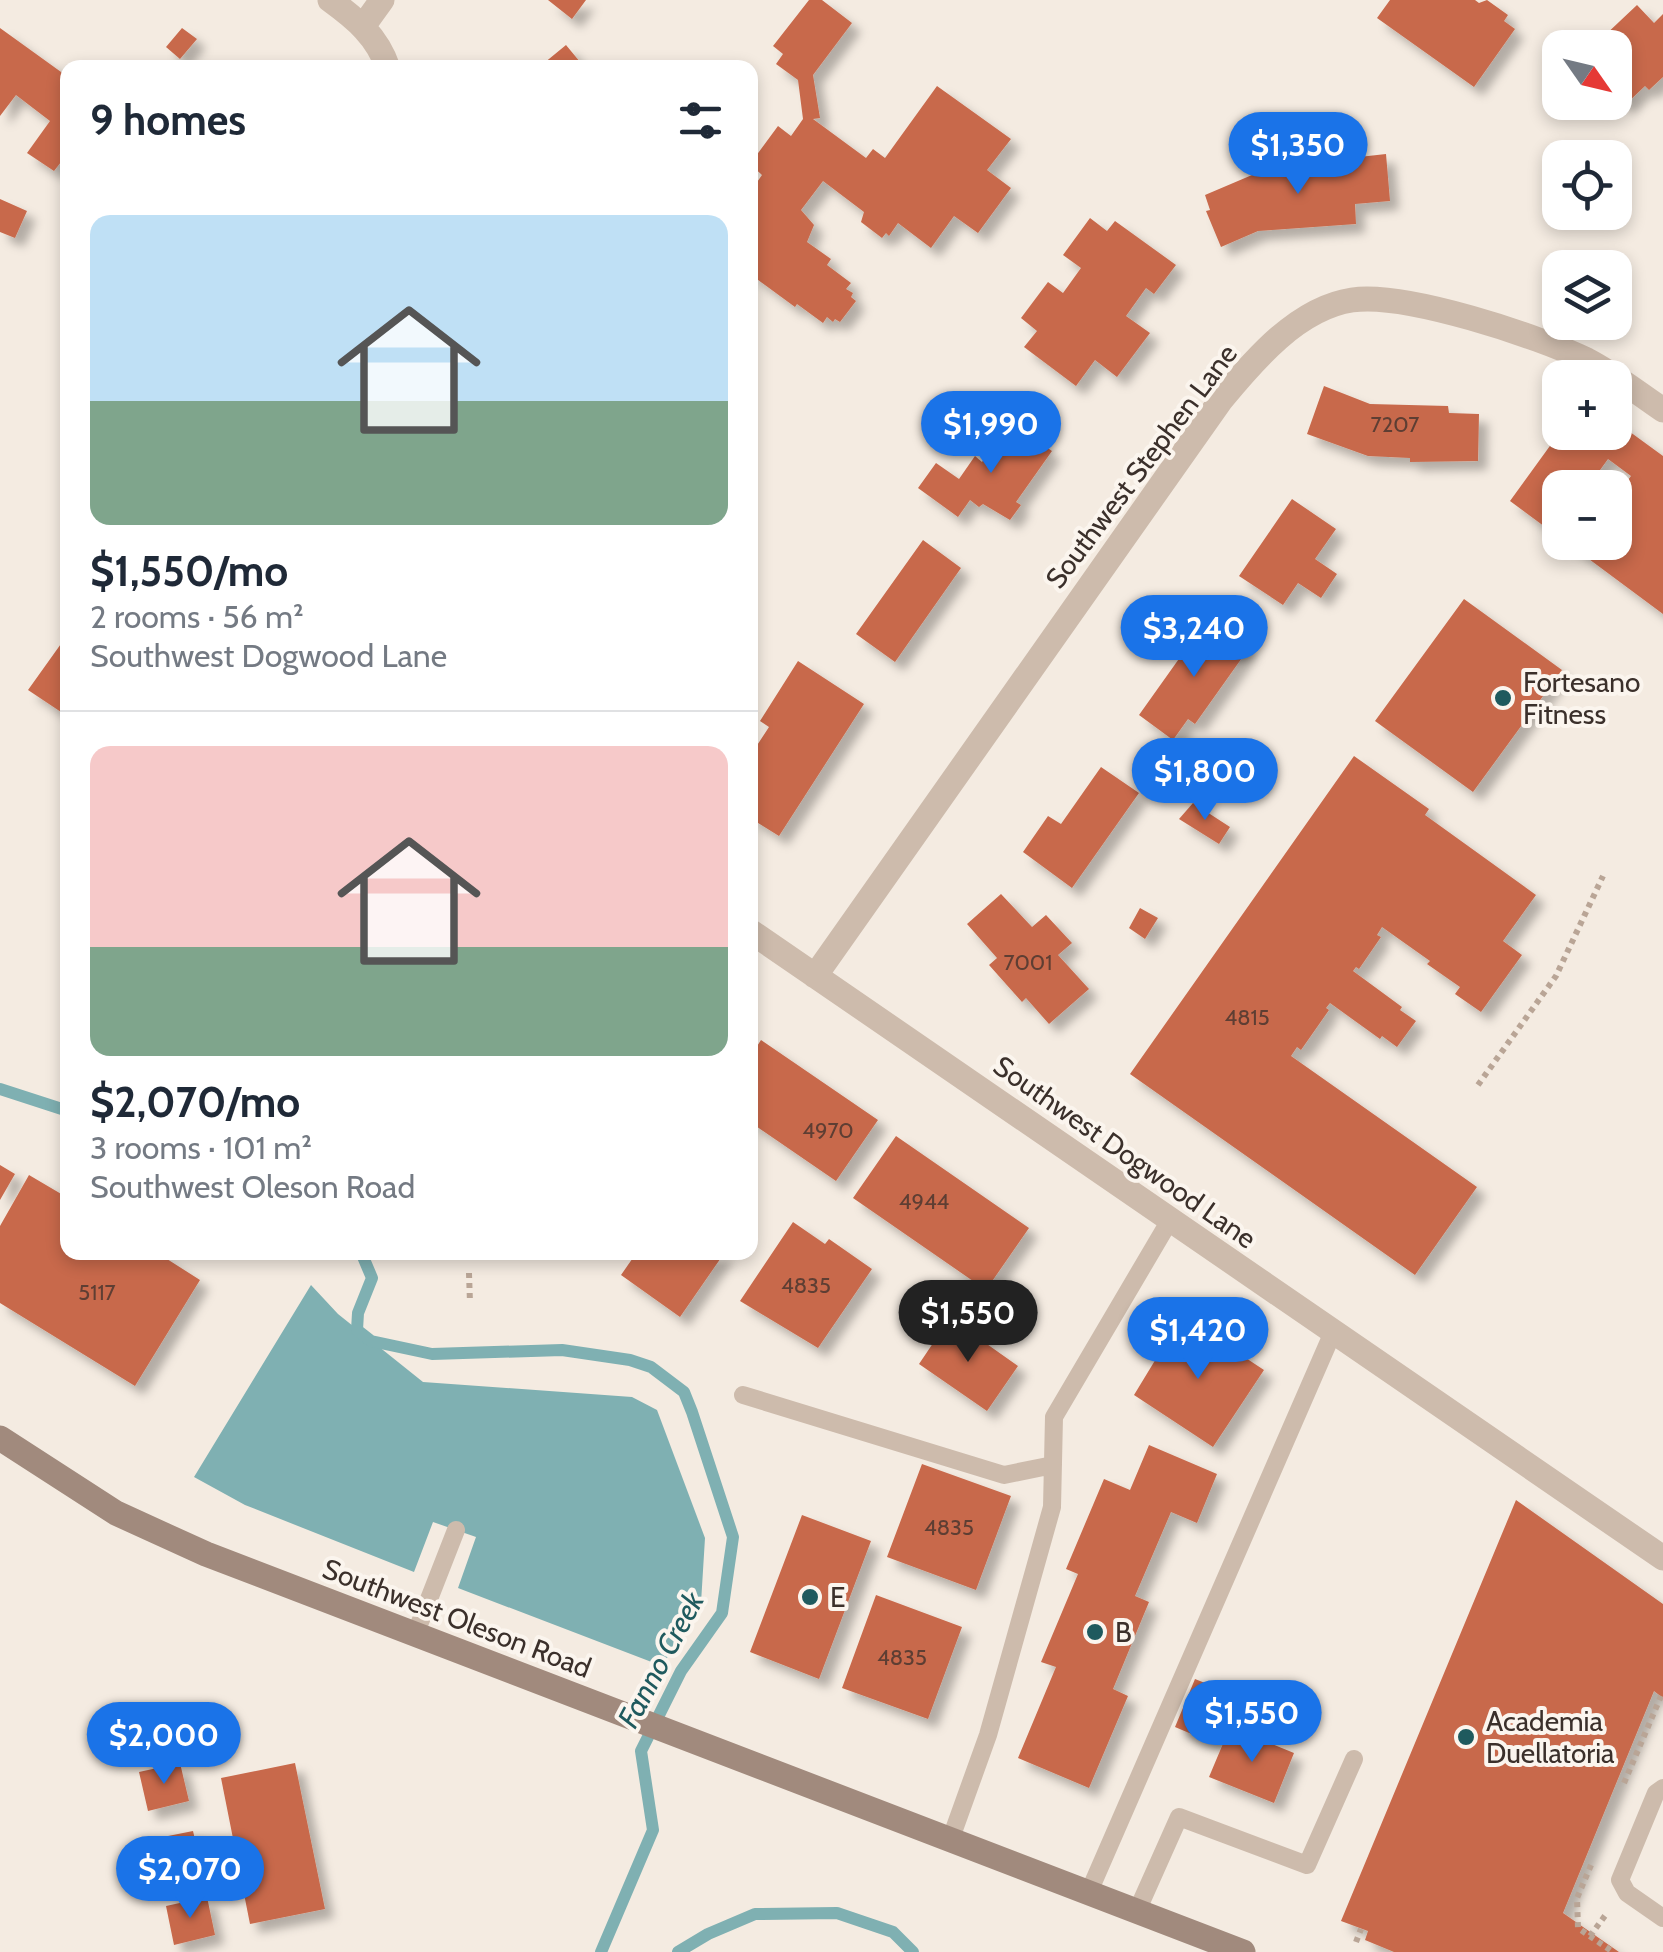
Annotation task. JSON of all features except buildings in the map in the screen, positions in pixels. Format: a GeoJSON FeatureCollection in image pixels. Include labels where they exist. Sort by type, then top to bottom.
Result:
{"type":"FeatureCollection","features":[{"type":"Feature","properties":{"kind":"main road","name":"Southwest Oleson Road"},"geometry":{"type":"LineString","coordinates":[[0,1438],[94,1500],[151,1530],[1243,1952]]}},
{"type":"Feature","properties":{"kind":"street"},"geometry":{"type":"LineString","coordinates":[[330,0],[364,25],[385,60]]}},
{"type":"Feature","properties":{"kind":"street"},"geometry":{"type":"LineString","coordinates":[[364,25],[382,0]]}},
{"type":"Feature","properties":{"kind":"street","name":"Southwest Stephen Lane"},"geometry":{"type":"LineString","coordinates":[[815,976],[1201,427],[1254,360],[1305,320],[1320,310],[1352,300],[1391,301],[1429,309],[1497,327],[1584,358],[1663,410]]}},
{"type":"Feature","properties":{"kind":"street","name":"Southwest Dogwood Lane"},"geometry":{"type":"LineString","coordinates":[[758,937],[1663,1558]]}},
{"type":"Feature","properties":{"kind":"lane"},"geometry":{"type":"LineString","coordinates":[[950,1838],[988,1735],[1052,1507],[1054,1417],[1170,1220]]}},
{"type":"Feature","properties":{"kind":"lane"},"geometry":{"type":"LineString","coordinates":[[1090,1892],[1333,1332]]}},
{"type":"Feature","properties":{"kind":"lane"},"geometry":{"type":"LineString","coordinates":[[744,1396],[1004,1475],[1053,1465]]}},
{"type":"Feature","properties":{"kind":"lane"},"geometry":{"type":"LineString","coordinates":[[415,1634],[456,1530]]}},
{"type":"Feature","properties":{"kind":"lane"},"geometry":{"type":"LineString","coordinates":[[1138,1910],[1179,1817],[1307,1865],[1354,1759]]}},
{"type":"Feature","properties":{"kind":"lane"},"geometry":{"type":"LineString","coordinates":[[1663,1788],[1656,1793],[1620,1880],[1626,1893],[1663,1918]]}},
{"type":"Feature","properties":{"kind":"path"},"geometry":{"type":"LineString","coordinates":[[1478,1085],[1556,976],[1603,876]]}},
{"type":"Feature","properties":{"kind":"path"},"geometry":{"type":"LineString","coordinates":[[468,1273],[470,1302]]}},
{"type":"Feature","properties":{"kind":"path"},"geometry":{"type":"LineString","coordinates":[[1617,1801],[1661,1696]]}},
{"type":"Feature","properties":{"kind":"path"},"geometry":{"type":"LineString","coordinates":[[1593,1860],[1576,1898],[1578,1928],[1613,1952]]}},
{"type":"Feature","properties":{"kind":"path"},"geometry":{"type":"LineString","coordinates":[[1590,1936],[1612,1906]]}},
{"type":"Feature","properties":{"kind":"path"},"geometry":{"type":"LineString","coordinates":[[1356,1942],[1361,1929]]}},
{"type":"Feature","properties":{"kind":"water"},"geometry":{"type":"Polygon","coordinates":[[[311,1285],[338,1314],[423,1382],[632,1397],[657,1410],[705,1538],[701,1603],[662,1666],[458,1588],[476,1537],[433,1522],[414,1572],[245,1505],[194,1477],[311,1285]]]}},
{"type":"Feature","properties":{"kind":"waterway","name":"Fanno Creek"},"geometry":{"type":"LineString","coordinates":[[0,1089],[60,1108]]}},
{"type":"Feature","properties":{"kind":"waterway","name":"Fanno Creek"},"geometry":{"type":"LineString","coordinates":[[364,1260],[372,1278],[358,1313],[357,1330],[371,1341],[432,1354],[562,1350],[630,1360],[651,1367],[684,1392],[692,1412],[733,1537],[722,1613],[681,1671],[641,1751],[653,1830],[601,1952]]}},
{"type":"Feature","properties":{"kind":"waterway","name":"Fanno Creek"},"geometry":{"type":"LineString","coordinates":[[678,1952],[755,1914],[837,1913],[893,1932],[913,1952]]}},
{"type":"Feature","properties":{"kind":"place","name":"Fortesano Fitness"},"geometry":{"type":"Point","coordinates":[1503,698]}},
{"type":"Feature","properties":{"kind":"place","name":"E"},"geometry":{"type":"Point","coordinates":[810,1597]}},
{"type":"Feature","properties":{"kind":"place","name":"B"},"geometry":{"type":"Point","coordinates":[1095,1632]}},
{"type":"Feature","properties":{"kind":"place","name":"Academia Duellatoria"},"geometry":{"type":"Point","coordinates":[1466,1737]}}]}
